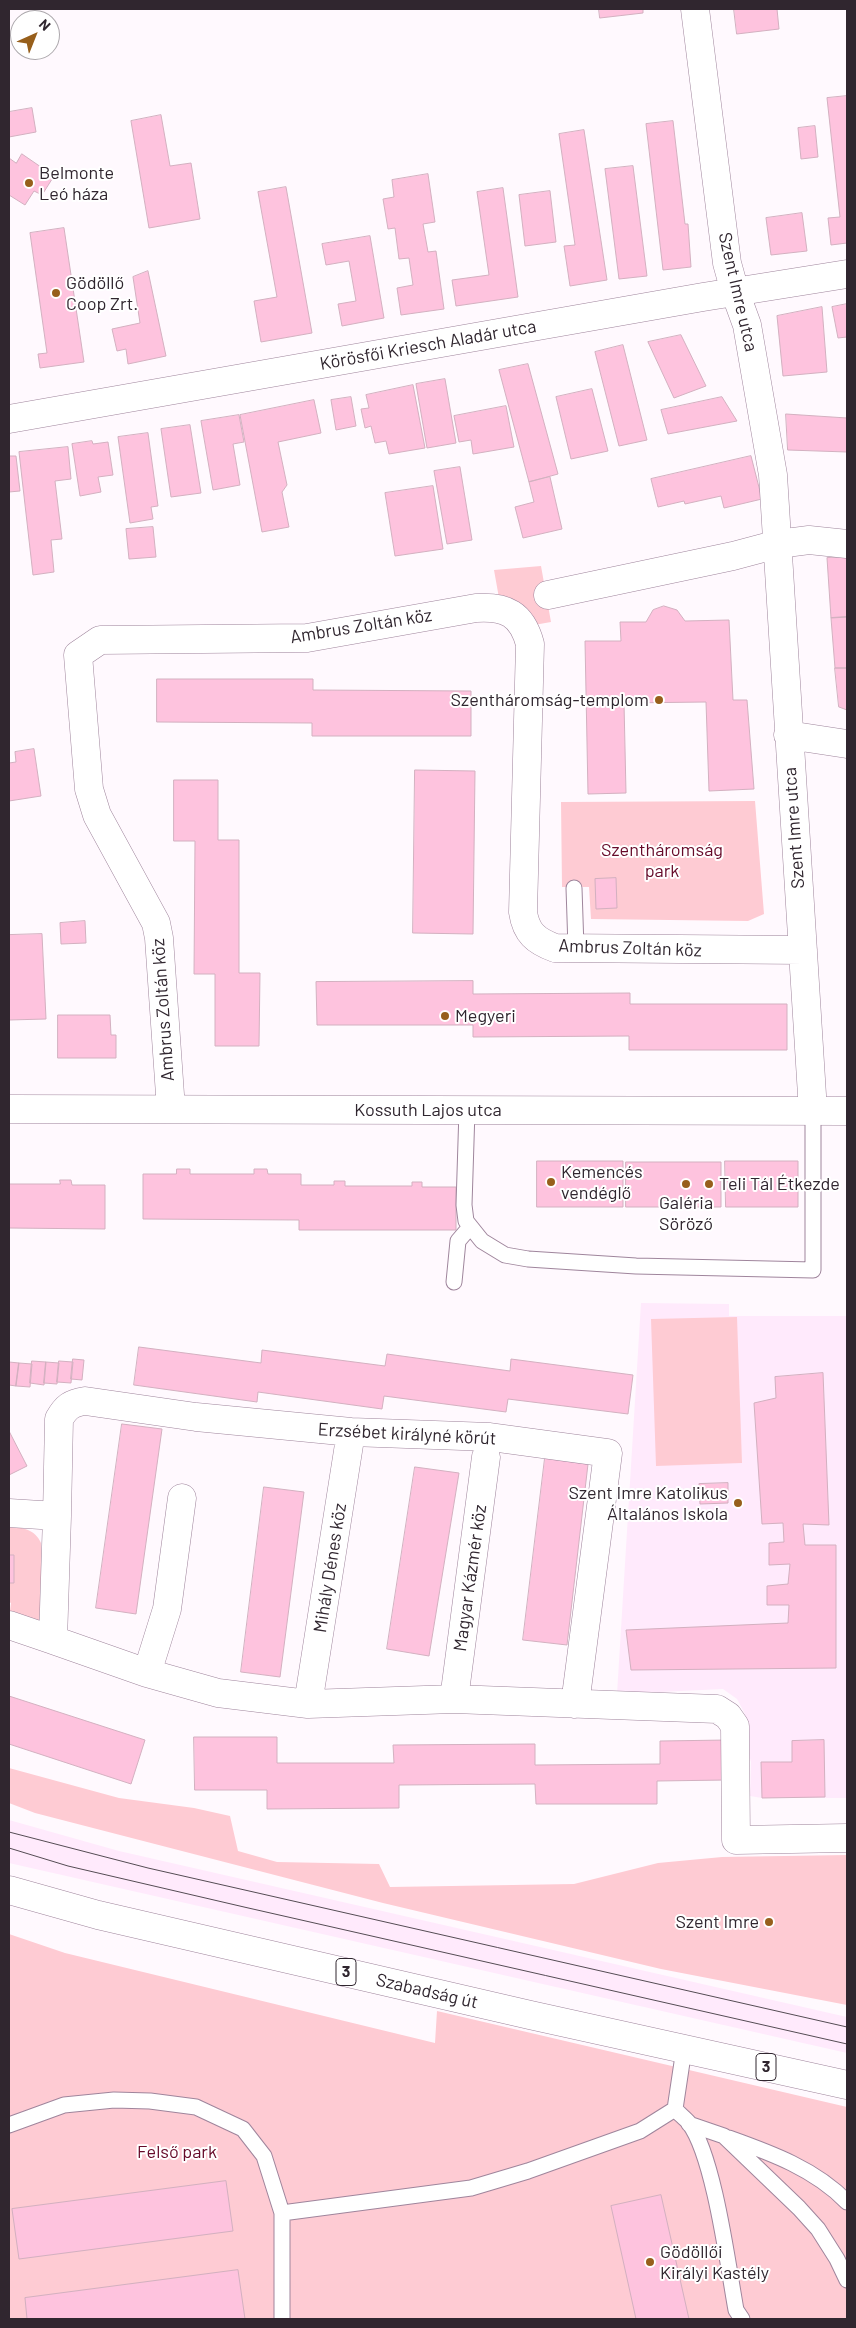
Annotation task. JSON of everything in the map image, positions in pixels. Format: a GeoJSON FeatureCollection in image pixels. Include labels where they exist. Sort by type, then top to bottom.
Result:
{"type":"FeatureCollection","features":[{"type":"Feature","properties":{"kind":"street","name":"Szent Imre utca"},"geometry":{"type":"LineString","coordinates":[[695,9],[727,263],[747,325],[772,475],[778,544],[788,735],[804,950],[813,1111]]}},
{"type":"Feature","properties":{"kind":"street","name":"Körösfői Kriesch Aladár utca"},"geometry":{"type":"LineString","coordinates":[[9,419],[847,274]]}},
{"type":"Feature","properties":{"kind":"street"},"geometry":{"type":"LineString","coordinates":[[548,595],[733,556],[778,544],[809,540],[847,544]]}},
{"type":"Feature","properties":{"kind":"street","name":"Ambrus Zoltán köz"},"geometry":{"type":"LineString","coordinates":[[170,1109],[159,938],[156,922],[97,816],[89,789],[78,655],[100,640],[307,638],[490,607],[500,608],[515,616],[526,631],[530,644],[523,912],[525,924],[532,936],[544,944],[556,948],[804,950]]}},
{"type":"Feature","properties":{"kind":"street"},"geometry":{"type":"LineString","coordinates":[[788,735],[847,744]]}},
{"type":"Feature","properties":{"kind":"street","name":"Kossuth Lajos utca"},"geometry":{"type":"LineString","coordinates":[[9,1108],[847,1111]]}},
{"type":"Feature","properties":{"kind":"street","name":"Erzsébet királyné körút"},"geometry":{"type":"LineString","coordinates":[[53,1640],[59,1419],[64,1409],[72,1403],[85,1401],[196,1417],[351,1432],[490,1437],[608,1453],[575,1704]]}},
{"type":"Feature","properties":{"kind":"street","name":"Mihály Dénes köz"},"geometry":{"type":"LineString","coordinates":[[308,1704],[351,1432]]}},
{"type":"Feature","properties":{"kind":"street","name":"Magyar Kázmér köz"},"geometry":{"type":"LineString","coordinates":[[454,1699],[486,1457]]}},
{"type":"Feature","properties":{"kind":"street"},"geometry":{"type":"LineString","coordinates":[[147,1673],[167,1609],[182,1498]]}},
{"type":"Feature","properties":{"kind":"street"},"geometry":{"type":"LineString","coordinates":[[9,1513],[57,1516]]}},
{"type":"Feature","properties":{"kind":"street"},"geometry":{"type":"LineString","coordinates":[[9,1625],[147,1673],[218,1692],[308,1704],[454,1699],[717,1709],[728,1716],[735,1726],[736,1840],[847,1838]]}},
{"type":"Feature","properties":{"kind":"street","name":"Szabadság út"},"geometry":{"type":"LineString","coordinates":[[9,1890],[98,1915],[684,2049],[847,2084]]}},
{"type":"Feature","properties":{"kind":"lane"},"geometry":{"type":"LineString","coordinates":[[574,888],[576,948]]}},
{"type":"Feature","properties":{"kind":"lane"},"geometry":{"type":"LineString","coordinates":[[468,1110],[464,1205],[466,1221],[491,1248],[505,1255],[528,1259],[636,1266],[813,1270],[813,1111]]}},
{"type":"Feature","properties":{"kind":"lane"},"geometry":{"type":"LineString","coordinates":[[454,1282],[458,1241],[470,1227]]}},
{"type":"Feature","properties":{"kind":"lane"},"geometry":{"type":"LineString","coordinates":[[282,2213],[471,2188],[528,2171],[640,2131],[675,2109],[684,2049]]}},
{"type":"Feature","properties":{"kind":"lane"},"geometry":{"type":"LineString","coordinates":[[9,2125],[22,2118],[64,2105],[114,2100],[150,2101],[196,2107],[243,2129],[264,2156],[282,2213],[282,2319]]}},
{"type":"Feature","properties":{"kind":"lane"},"geometry":{"type":"LineString","coordinates":[[675,2109],[689,2124],[700,2144],[708,2171],[736,2310],[742,2319]]}},
{"type":"Feature","properties":{"kind":"lane"},"geometry":{"type":"LineString","coordinates":[[689,2124],[759,2148],[808,2171],[847,2202]]}},
{"type":"Feature","properties":{"kind":"lane"},"geometry":{"type":"LineString","coordinates":[[724,2136],[780,2189],[818,2229],[837,2259],[847,2280]]}},
{"type":"Feature","properties":{"kind":"shaded area","name":"Szent Imre Katolikus Általános Iskola"},"geometry":{"type":"Polygon","coordinates":[[[641,1303],[729,1304],[729,1316],[847,1316],[847,1798],[762,1798],[750,1796],[751,1762],[747,1749],[745,1714],[737,1699],[723,1689],[617,1694],[641,1303]]]}},
{"type":"Feature","properties":{"kind":"shaded area"},"geometry":{"type":"Polygon","coordinates":[[[9,1820],[119,1851],[847,2017],[847,2053],[9,1863],[9,1820]]]}},
{"type":"Feature","properties":{"kind":"green space"},"geometry":{"type":"Polygon","coordinates":[[[541,566],[551,622],[534,625],[499,598],[494,570],[541,566]]]}},
{"type":"Feature","properties":{"kind":"green space","name":"Szentháromság park"},"geometry":{"type":"Polygon","coordinates":[[[755,801],[764,914],[748,921],[591,919],[589,887],[562,887],[561,802],[755,801]]]}},
{"type":"Feature","properties":{"kind":"green space"},"geometry":{"type":"Polygon","coordinates":[[[737,1317],[742,1463],[656,1466],[651,1319],[737,1317]]]}},
{"type":"Feature","properties":{"kind":"green space"},"geometry":{"type":"Polygon","coordinates":[[[9,1526],[32,1532],[41,1543],[45,1613],[38,1621],[9,1618],[11,1603],[9,1602],[9,1526]]]}},
{"type":"Feature","properties":{"kind":"green space"},"geometry":{"type":"Polygon","coordinates":[[[9,1768],[119,1798],[194,1808],[230,1816],[238,1851],[277,1862],[379,1864],[390,1887],[574,1884],[658,1863],[722,1857],[847,1855],[847,2005],[661,1969],[383,1903],[35,1813],[9,1803],[9,1768]]]}},
{"type":"Feature","properties":{"kind":"green space","name":"Felső park"},"geometry":{"type":"Polygon","coordinates":[[[9,1934],[65,1953],[435,2043],[437,2011],[847,2107],[847,2319],[9,2319],[9,1934]]]}},
{"type":"Feature","properties":{"kind":"building"},"geometry":{"type":"Polygon","coordinates":[[[599,9],[643,9],[643,13],[600,18],[599,9]]]}},
{"type":"Feature","properties":{"kind":"building"},"geometry":{"type":"Polygon","coordinates":[[[734,9],[777,9],[779,29],[737,34],[734,9]]]}},
{"type":"Feature","properties":{"kind":"building"},"geometry":{"type":"Polygon","coordinates":[[[847,96],[847,243],[831,245],[828,218],[840,217],[827,98],[847,96]]]}},
{"type":"Feature","properties":{"kind":"building"},"geometry":{"type":"Polygon","coordinates":[[[32,108],[36,132],[9,137],[9,112],[32,108]]]}},
{"type":"Feature","properties":{"kind":"building"},"geometry":{"type":"Polygon","coordinates":[[[161,115],[170,166],[191,163],[200,219],[149,228],[131,121],[161,115]]]}},
{"type":"Feature","properties":{"kind":"building"},"geometry":{"type":"Polygon","coordinates":[[[673,121],[685,224],[688,224],[691,267],[663,270],[646,124],[673,121]]]}},
{"type":"Feature","properties":{"kind":"building"},"geometry":{"type":"Polygon","coordinates":[[[815,126],[818,157],[801,159],[798,128],[815,126]]]}},
{"type":"Feature","properties":{"kind":"building"},"geometry":{"type":"Polygon","coordinates":[[[584,130],[607,280],[570,286],[564,246],[575,245],[559,134],[584,130]]]}},
{"type":"Feature","properties":{"kind":"building","name":"Belmonte Leó háza"},"geometry":{"type":"Polygon","coordinates":[[[22,154],[54,176],[42,195],[34,191],[25,205],[9,195],[9,158],[16,163],[22,154]]]}},
{"type":"Feature","properties":{"kind":"building"},"geometry":{"type":"Polygon","coordinates":[[[633,166],[647,276],[619,279],[605,169],[633,166]]]}},
{"type":"Feature","properties":{"kind":"building"},"geometry":{"type":"Polygon","coordinates":[[[428,174],[435,222],[423,224],[428,252],[436,251],[444,309],[401,315],[397,288],[413,285],[409,258],[399,259],[395,228],[388,229],[383,199],[394,197],[392,180],[428,174]]]}},
{"type":"Feature","properties":{"kind":"building"},"geometry":{"type":"Polygon","coordinates":[[[286,187],[312,333],[261,342],[254,301],[277,297],[258,192],[286,187]]]}},
{"type":"Feature","properties":{"kind":"building"},"geometry":{"type":"Polygon","coordinates":[[[503,188],[518,297],[456,306],[452,280],[489,275],[477,192],[503,188]]]}},
{"type":"Feature","properties":{"kind":"building"},"geometry":{"type":"Polygon","coordinates":[[[550,191],[556,242],[525,246],[519,195],[550,191]]]}},
{"type":"Feature","properties":{"kind":"building"},"geometry":{"type":"Polygon","coordinates":[[[802,213],[807,251],[771,255],[766,218],[802,213]]]}},
{"type":"Feature","properties":{"kind":"building","name":"Gödöllő Coop Zrt."},"geometry":{"type":"Polygon","coordinates":[[[64,228],[84,362],[40,368],[38,354],[47,353],[30,233],[64,228]]]}},
{"type":"Feature","properties":{"kind":"building"},"geometry":{"type":"Polygon","coordinates":[[[370,236],[384,318],[342,326],[338,304],[356,301],[349,261],[326,265],[322,244],[370,236]]]}},
{"type":"Feature","properties":{"kind":"building"},"geometry":{"type":"Polygon","coordinates":[[[148,271],[166,356],[128,364],[126,349],[117,351],[112,329],[140,323],[133,277],[148,271]]]}},
{"type":"Feature","properties":{"kind":"building"},"geometry":{"type":"Polygon","coordinates":[[[847,304],[847,337],[838,338],[832,307],[847,304]]]}},
{"type":"Feature","properties":{"kind":"building"},"geometry":{"type":"Polygon","coordinates":[[[822,307],[827,372],[783,376],[777,316],[822,307]]]}},
{"type":"Feature","properties":{"kind":"building"},"geometry":{"type":"Polygon","coordinates":[[[681,335],[706,386],[674,398],[648,342],[681,335]]]}},
{"type":"Feature","properties":{"kind":"building"},"geometry":{"type":"Polygon","coordinates":[[[623,345],[647,440],[619,446],[595,352],[623,345]]]}},
{"type":"Feature","properties":{"kind":"building"},"geometry":{"type":"Polygon","coordinates":[[[528,364],[558,474],[529,482],[499,370],[528,364]]]}},
{"type":"Feature","properties":{"kind":"building"},"geometry":{"type":"Polygon","coordinates":[[[445,379],[456,443],[427,448],[416,384],[445,379]]]}},
{"type":"Feature","properties":{"kind":"building"},"geometry":{"type":"Polygon","coordinates":[[[413,385],[425,448],[389,454],[386,441],[375,443],[371,426],[365,428],[361,409],[369,408],[366,395],[413,385]]]}},
{"type":"Feature","properties":{"kind":"building"},"geometry":{"type":"Polygon","coordinates":[[[592,389],[608,451],[571,459],[556,397],[592,389]]]}},
{"type":"Feature","properties":{"kind":"building"},"geometry":{"type":"Polygon","coordinates":[[[351,397],[356,426],[336,430],[331,400],[351,397]]]}},
{"type":"Feature","properties":{"kind":"building"},"geometry":{"type":"Polygon","coordinates":[[[722,397],[737,421],[668,434],[661,410],[722,397]]]}},
{"type":"Feature","properties":{"kind":"building"},"geometry":{"type":"Polygon","coordinates":[[[314,400],[321,433],[278,442],[287,485],[282,492],[289,527],[262,532],[240,415],[314,400]]]}},
{"type":"Feature","properties":{"kind":"building"},"geometry":{"type":"Polygon","coordinates":[[[506,406],[514,447],[473,454],[471,440],[459,442],[454,416],[506,406]]]}},
{"type":"Feature","properties":{"kind":"building"},"geometry":{"type":"Polygon","coordinates":[[[786,414],[847,418],[847,452],[788,450],[786,414]]]}},
{"type":"Feature","properties":{"kind":"building"},"geometry":{"type":"Polygon","coordinates":[[[239,415],[244,442],[233,444],[240,485],[213,490],[201,421],[239,415]]]}},
{"type":"Feature","properties":{"kind":"building"},"geometry":{"type":"Polygon","coordinates":[[[190,425],[201,493],[171,497],[161,429],[190,425]]]}},
{"type":"Feature","properties":{"kind":"building"},"geometry":{"type":"Polygon","coordinates":[[[148,433],[158,506],[151,507],[153,519],[130,523],[118,437],[148,433]]]}},
{"type":"Feature","properties":{"kind":"building"},"geometry":{"type":"Polygon","coordinates":[[[92,441],[93,444],[108,442],[113,475],[98,477],[101,492],[80,496],[72,444],[92,441]]]}},
{"type":"Feature","properties":{"kind":"building"},"geometry":{"type":"Polygon","coordinates":[[[68,447],[71,479],[55,481],[62,539],[51,540],[54,572],[33,575],[19,452],[68,447]]]}},
{"type":"Feature","properties":{"kind":"building"},"geometry":{"type":"Polygon","coordinates":[[[9,456],[16,456],[20,491],[9,492],[9,456]]]}},
{"type":"Feature","properties":{"kind":"building"},"geometry":{"type":"Polygon","coordinates":[[[751,456],[762,499],[724,508],[721,496],[685,504],[684,501],[658,507],[651,479],[751,456]]]}},
{"type":"Feature","properties":{"kind":"building"},"geometry":{"type":"Polygon","coordinates":[[[460,467],[472,540],[447,544],[434,471],[460,467]]]}},
{"type":"Feature","properties":{"kind":"building"},"geometry":{"type":"Polygon","coordinates":[[[550,477],[562,529],[523,538],[515,507],[534,502],[529,482],[550,477]]]}},
{"type":"Feature","properties":{"kind":"building"},"geometry":{"type":"Polygon","coordinates":[[[433,486],[443,549],[395,556],[385,493],[433,486]]]}},
{"type":"Feature","properties":{"kind":"building"},"geometry":{"type":"Polygon","coordinates":[[[153,527],[156,557],[129,559],[126,529],[153,527]]]}},
{"type":"Feature","properties":{"kind":"building"},"geometry":{"type":"Polygon","coordinates":[[[847,557],[847,617],[831,618],[827,558],[847,557]]]}},
{"type":"Feature","properties":{"kind":"building","name":"Szentháromság-templom"},"geometry":{"type":"Polygon","coordinates":[[[664,606],[677,610],[685,621],[729,620],[733,700],[747,700],[754,789],[709,791],[706,702],[624,703],[626,793],[588,794],[585,641],[621,641],[620,622],[646,622],[653,610],[664,606]]]}},
{"type":"Feature","properties":{"kind":"building"},"geometry":{"type":"Polygon","coordinates":[[[847,617],[847,668],[835,668],[831,618],[847,617]]]}},
{"type":"Feature","properties":{"kind":"building"},"geometry":{"type":"Polygon","coordinates":[[[835,668],[847,668],[847,710],[839,707],[835,668]]]}},
{"type":"Feature","properties":{"kind":"building"},"geometry":{"type":"Polygon","coordinates":[[[157,679],[313,679],[313,690],[471,691],[471,736],[312,736],[312,723],[157,722],[157,679]]]}},
{"type":"Feature","properties":{"kind":"building"},"geometry":{"type":"Polygon","coordinates":[[[34,749],[41,796],[9,801],[9,763],[16,762],[15,752],[34,749]]]}},
{"type":"Feature","properties":{"kind":"building"},"geometry":{"type":"Polygon","coordinates":[[[415,770],[475,771],[473,934],[413,933],[415,770]]]}},
{"type":"Feature","properties":{"kind":"building"},"geometry":{"type":"Polygon","coordinates":[[[174,780],[218,780],[218,840],[239,840],[239,973],[260,973],[259,1046],[215,1046],[215,974],[194,974],[195,841],[174,841],[174,780]]]}},
{"type":"Feature","properties":{"kind":"building"},"geometry":{"type":"Polygon","coordinates":[[[616,878],[617,908],[596,909],[595,879],[616,878]]]}},
{"type":"Feature","properties":{"kind":"building"},"geometry":{"type":"Polygon","coordinates":[[[85,921],[86,943],[61,944],[60,923],[85,921]]]}},
{"type":"Feature","properties":{"kind":"building"},"geometry":{"type":"Polygon","coordinates":[[[42,934],[46,1019],[9,1020],[9,935],[42,934]]]}},
{"type":"Feature","properties":{"kind":"building"},"geometry":{"type":"Polygon","coordinates":[[[473,981],[473,994],[630,993],[630,1004],[787,1004],[787,1050],[629,1050],[629,1036],[473,1037],[473,1025],[317,1025],[316,982],[473,981]]]}},
{"type":"Feature","properties":{"kind":"building"},"geometry":{"type":"Polygon","coordinates":[[[58,1015],[110,1015],[111,1035],[116,1035],[116,1058],[58,1058],[58,1015]]]}},
{"type":"Feature","properties":{"kind":"building"},"geometry":{"type":"Polygon","coordinates":[[[537,1161],[623,1161],[623,1207],[537,1207],[537,1161]]]}},
{"type":"Feature","properties":{"kind":"building"},"geometry":{"type":"Polygon","coordinates":[[[725,1161],[798,1161],[798,1207],[726,1207],[725,1161]]]}},
{"type":"Feature","properties":{"kind":"building"},"geometry":{"type":"Polygon","coordinates":[[[626,1162],[721,1162],[721,1207],[626,1207],[626,1162]]]}},
{"type":"Feature","properties":{"kind":"building"},"geometry":{"type":"Polygon","coordinates":[[[177,1169],[190,1169],[190,1174],[254,1174],[254,1169],[267,1169],[268,1174],[301,1174],[301,1185],[334,1185],[334,1181],[345,1181],[345,1186],[412,1186],[412,1182],[422,1182],[422,1187],[456,1187],[456,1230],[299,1230],[299,1220],[143,1219],[143,1174],[176,1174],[177,1169]]]}},
{"type":"Feature","properties":{"kind":"building"},"geometry":{"type":"Polygon","coordinates":[[[60,1180],[71,1180],[72,1185],[105,1185],[105,1229],[9,1228],[9,1184],[60,1184],[60,1180]]]}},
{"type":"Feature","properties":{"kind":"building"},"geometry":{"type":"Polygon","coordinates":[[[139,1347],[261,1363],[262,1350],[385,1366],[387,1354],[510,1371],[511,1359],[633,1375],[628,1414],[508,1399],[506,1412],[384,1396],[382,1409],[258,1392],[257,1402],[134,1385],[139,1347]]]}},
{"type":"Feature","properties":{"kind":"building"},"geometry":{"type":"Polygon","coordinates":[[[73,1359],[84,1360],[82,1380],[71,1379],[73,1359]]]}},
{"type":"Feature","properties":{"kind":"building"},"geometry":{"type":"Polygon","coordinates":[[[32,1361],[46,1362],[44,1385],[30,1383],[32,1361]]]}},
{"type":"Feature","properties":{"kind":"building"},"geometry":{"type":"Polygon","coordinates":[[[59,1361],[73,1362],[71,1383],[57,1382],[59,1361]]]}},
{"type":"Feature","properties":{"kind":"building"},"geometry":{"type":"Polygon","coordinates":[[[9,1362],[19,1363],[16,1386],[9,1385],[9,1362]]]}},
{"type":"Feature","properties":{"kind":"building"},"geometry":{"type":"Polygon","coordinates":[[[46,1362],[59,1363],[57,1384],[44,1383],[46,1362]]]}},
{"type":"Feature","properties":{"kind":"building"},"geometry":{"type":"Polygon","coordinates":[[[19,1363],[32,1364],[30,1387],[16,1386],[19,1363]]]}},
{"type":"Feature","properties":{"kind":"building"},"geometry":{"type":"Polygon","coordinates":[[[823,1373],[829,1525],[803,1524],[805,1545],[836,1545],[836,1668],[631,1670],[626,1630],[788,1623],[789,1605],[767,1605],[767,1586],[788,1584],[790,1564],[769,1565],[769,1543],[784,1542],[783,1523],[762,1524],[754,1403],[776,1398],[775,1377],[823,1373]]]}},
{"type":"Feature","properties":{"kind":"building"},"geometry":{"type":"Polygon","coordinates":[[[122,1424],[162,1429],[136,1614],[96,1608],[122,1424]]]}},
{"type":"Feature","properties":{"kind":"building"},"geometry":{"type":"Polygon","coordinates":[[[9,1431],[27,1466],[9,1475],[9,1431]]]}},
{"type":"Feature","properties":{"kind":"building"},"geometry":{"type":"Polygon","coordinates":[[[545,1458],[588,1464],[567,1645],[523,1640],[545,1458]]]}},
{"type":"Feature","properties":{"kind":"building"},"geometry":{"type":"Polygon","coordinates":[[[415,1467],[459,1473],[429,1656],[387,1649],[415,1467]]]}},
{"type":"Feature","properties":{"kind":"building"},"geometry":{"type":"Polygon","coordinates":[[[728,1483],[728,1503],[700,1504],[699,1484],[728,1483]]]}},
{"type":"Feature","properties":{"kind":"building"},"geometry":{"type":"Polygon","coordinates":[[[264,1487],[304,1492],[280,1677],[241,1672],[264,1487]]]}},
{"type":"Feature","properties":{"kind":"building"},"geometry":{"type":"Polygon","coordinates":[[[9,1555],[14,1555],[14,1583],[9,1583],[9,1555]]]}},
{"type":"Feature","properties":{"kind":"building"},"geometry":{"type":"Polygon","coordinates":[[[9,1696],[145,1740],[131,1784],[9,1744],[9,1696]]]}},
{"type":"Feature","properties":{"kind":"building"},"geometry":{"type":"Polygon","coordinates":[[[194,1737],[277,1737],[277,1763],[394,1763],[393,1745],[535,1744],[535,1765],[660,1764],[660,1741],[727,1740],[727,1780],[657,1781],[657,1804],[536,1804],[535,1784],[399,1785],[399,1808],[267,1809],[267,1790],[195,1790],[194,1737]]]}},
{"type":"Feature","properties":{"kind":"building"},"geometry":{"type":"Polygon","coordinates":[[[824,1740],[825,1797],[762,1798],[761,1762],[792,1762],[792,1741],[824,1740]]]}},
{"type":"Feature","properties":{"kind":"building"},"geometry":{"type":"Polygon","coordinates":[[[226,2181],[233,2231],[19,2259],[12,2209],[226,2181]]]}},
{"type":"Feature","properties":{"kind":"building","name":"Gödöllői Királyi Kastély"},"geometry":{"type":"Polygon","coordinates":[[[661,2195],[689,2319],[636,2319],[611,2206],[661,2195]]]}},
{"type":"Feature","properties":{"kind":"building"},"geometry":{"type":"Polygon","coordinates":[[[238,2270],[245,2319],[27,2319],[25,2298],[238,2270]]]}},
{"type":"Feature","properties":{"kind":"tram line"},"geometry":{"type":"LineString","coordinates":[[9,1832],[148,1868],[847,2027]]}},
{"type":"Feature","properties":{"kind":"tram line"},"geometry":{"type":"LineString","coordinates":[[9,1848],[68,1866],[847,2044]]}},
{"type":"Feature","properties":{"kind":"place","name":"Belmonte Leó háza"},"geometry":{"type":"Point","coordinates":[29,183]}},
{"type":"Feature","properties":{"kind":"place","name":"Gödöllő Coop Zrt."},"geometry":{"type":"Point","coordinates":[56,293]}},
{"type":"Feature","properties":{"kind":"place","name":"Szentháromság-templom"},"geometry":{"type":"Point","coordinates":[659,700]}},
{"type":"Feature","properties":{"kind":"place","name":"Megyeri"},"geometry":{"type":"Point","coordinates":[445,1016]}},
{"type":"Feature","properties":{"kind":"place","name":"Kemencés vendéglő"},"geometry":{"type":"Point","coordinates":[551,1182]}},
{"type":"Feature","properties":{"kind":"place","name":"Galéria Söröző"},"geometry":{"type":"Point","coordinates":[686,1184]}},
{"type":"Feature","properties":{"kind":"place","name":"Teli Tál Étkezde"},"geometry":{"type":"Point","coordinates":[709,1184]}},
{"type":"Feature","properties":{"kind":"place","name":"Szent Imre Katolikus Általános Iskola"},"geometry":{"type":"Point","coordinates":[738,1503]}},
{"type":"Feature","properties":{"kind":"place","name":"Szent Imre"},"geometry":{"type":"Point","coordinates":[769,1922]}},
{"type":"Feature","properties":{"kind":"place","name":"Gödöllői Királyi Kastély"},"geometry":{"type":"Point","coordinates":[650,2262]}}]}
